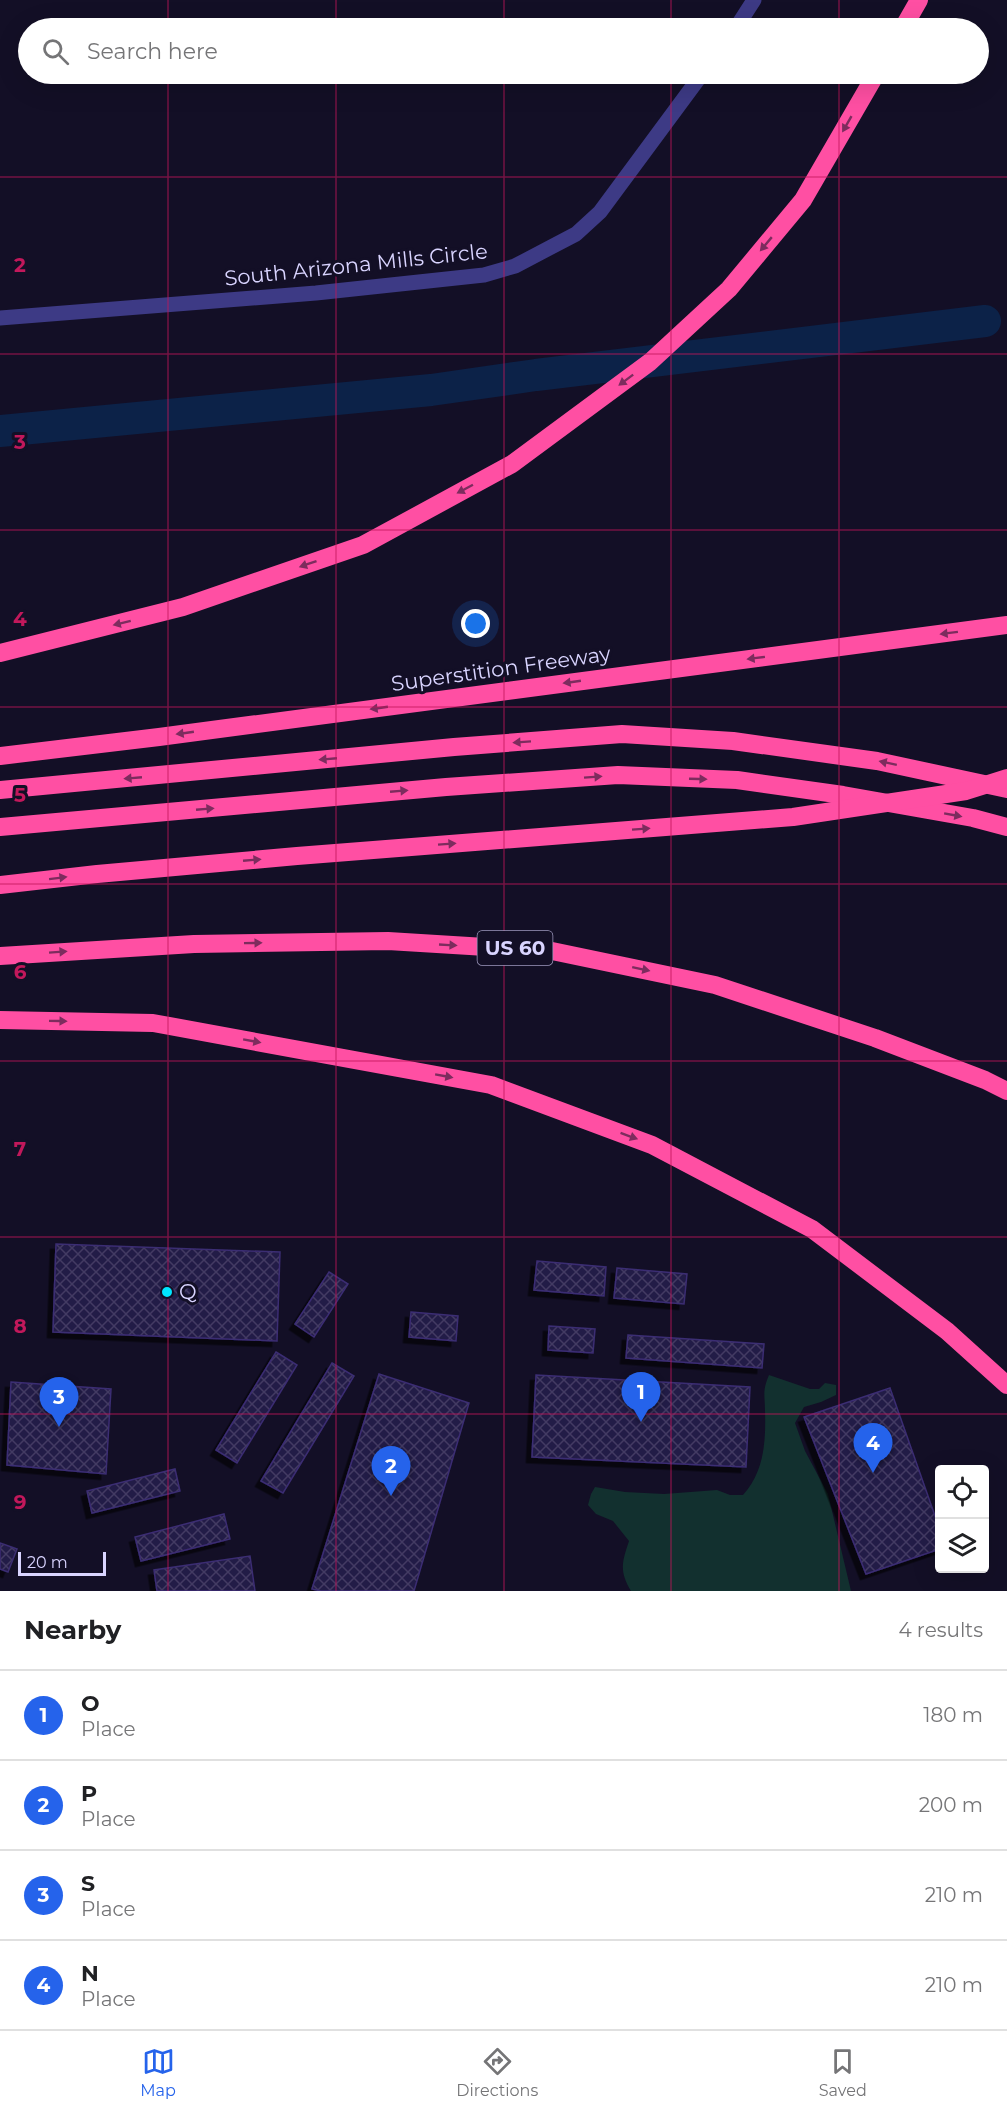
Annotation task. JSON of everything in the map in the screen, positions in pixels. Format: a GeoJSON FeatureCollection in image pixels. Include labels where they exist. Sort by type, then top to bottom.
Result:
{"type":"FeatureCollection","features":[{"type":"Feature","properties":{"kind":"highway"},"geometry":{"type":"LineString","coordinates":[[909,18],[919,0]]}},
{"type":"Feature","properties":{"kind":"highway"},"geometry":{"type":"LineString","coordinates":[[0,653],[183,608],[363,544],[513,464],[650,362],[729,288],[803,200],[870,84]]}},
{"type":"Feature","properties":{"kind":"highway","name":"Superstition Freeway"},"geometry":{"type":"LineString","coordinates":[[0,756],[1007,625]]}},
{"type":"Feature","properties":{"kind":"highway"},"geometry":{"type":"LineString","coordinates":[[0,789],[454,747],[622,735],[733,741],[877,761],[1007,789]]}},
{"type":"Feature","properties":{"kind":"highway"},"geometry":{"type":"LineString","coordinates":[[0,827],[446,787],[618,776],[737,780],[854,797],[973,818],[1007,827]]}},
{"type":"Feature","properties":{"kind":"highway"},"geometry":{"type":"LineString","coordinates":[[0,885],[297,856],[793,817],[966,791],[1007,778]]}},
{"type":"Feature","properties":{"kind":"highway","name":"US 60"},"geometry":{"type":"LineString","coordinates":[[0,956],[194,944],[387,941],[552,951],[716,985],[874,1038],[985,1080],[1007,1091]]}},
{"type":"Feature","properties":{"kind":"highway"},"geometry":{"type":"LineString","coordinates":[[0,1020],[153,1023],[491,1085],[652,1145],[812,1229],[947,1331],[1007,1385]]}},
{"type":"Feature","properties":{"kind":"lane"},"geometry":{"type":"LineString","coordinates":[[742,18],[754,0]]}},
{"type":"Feature","properties":{"kind":"lane","name":"South Arizona Mills Circle"},"geometry":{"type":"LineString","coordinates":[[0,318],[316,293],[484,275],[515,266],[576,234],[600,212],[695,84]]}},
{"type":"Feature","properties":{"kind":"green space"},"geometry":{"type":"Polygon","coordinates":[[[769,1375],[810,1389],[819,1389],[825,1383],[836,1385],[836,1395],[804,1407],[795,1423],[805,1451],[828,1494],[851,1591],[631,1591],[623,1572],[629,1541],[613,1521],[596,1514],[588,1505],[595,1487],[625,1492],[664,1494],[717,1490],[730,1495],[743,1495],[755,1477],[762,1456],[765,1434],[765,1389],[769,1375]]]}},
{"type":"Feature","properties":{"kind":"building","name":"Q"},"geometry":{"type":"Polygon","coordinates":[[[56,1244],[280,1252],[277,1341],[53,1332],[56,1244]]]}},
{"type":"Feature","properties":{"kind":"building"},"geometry":{"type":"Polygon","coordinates":[[[537,1261],[606,1267],[604,1296],[534,1290],[537,1261]]]}},
{"type":"Feature","properties":{"kind":"building"},"geometry":{"type":"Polygon","coordinates":[[[617,1268],[687,1274],[684,1304],[614,1298],[617,1268]]]}},
{"type":"Feature","properties":{"kind":"building"},"geometry":{"type":"Polygon","coordinates":[[[329,1272],[348,1284],[314,1337],[295,1324],[329,1272]]]}},
{"type":"Feature","properties":{"kind":"building"},"geometry":{"type":"Polygon","coordinates":[[[411,1312],[458,1316],[456,1341],[409,1337],[411,1312]]]}},
{"type":"Feature","properties":{"kind":"building"},"geometry":{"type":"Polygon","coordinates":[[[549,1326],[595,1329],[593,1353],[548,1350],[549,1326]]]}},
{"type":"Feature","properties":{"kind":"building"},"geometry":{"type":"Polygon","coordinates":[[[628,1335],[764,1344],[762,1368],[626,1358],[628,1335]]]}},
{"type":"Feature","properties":{"kind":"building"},"geometry":{"type":"Polygon","coordinates":[[[276,1352],[297,1365],[237,1463],[216,1450],[276,1352]]]}},
{"type":"Feature","properties":{"kind":"building"},"geometry":{"type":"Polygon","coordinates":[[[332,1363],[354,1376],[283,1493],[261,1481],[332,1363]]]}},
{"type":"Feature","properties":{"kind":"building"},"geometry":{"type":"Polygon","coordinates":[[[379,1374],[469,1403],[414,1591],[321,1591],[312,1589],[379,1374]]]}},
{"type":"Feature","properties":{"kind":"building"},"geometry":{"type":"Polygon","coordinates":[[[536,1375],[750,1387],[746,1467],[532,1457],[536,1375]]]}},
{"type":"Feature","properties":{"kind":"building"},"geometry":{"type":"Polygon","coordinates":[[[11,1382],[111,1389],[106,1474],[7,1465],[11,1382]]]}},
{"type":"Feature","properties":{"kind":"building"},"geometry":{"type":"Polygon","coordinates":[[[890,1388],[935,1516],[935,1551],[866,1574],[804,1417],[890,1388]]]}},
{"type":"Feature","properties":{"kind":"building"},"geometry":{"type":"Polygon","coordinates":[[[175,1469],[180,1491],[92,1513],[87,1491],[175,1469]]]}},
{"type":"Feature","properties":{"kind":"building"},"geometry":{"type":"Polygon","coordinates":[[[224,1514],[230,1539],[141,1561],[135,1537],[224,1514]]]}},
{"type":"Feature","properties":{"kind":"building"},"geometry":{"type":"Polygon","coordinates":[[[0,1543],[17,1549],[8,1572],[0,1569],[0,1543]]]}},
{"type":"Feature","properties":{"kind":"building"},"geometry":{"type":"Polygon","coordinates":[[[250,1556],[255,1591],[157,1591],[154,1570],[250,1556]]]}},
{"type":"Feature","properties":{"kind":"waterway"},"geometry":{"type":"LineString","coordinates":[[0,431],[431,390],[536,375],[985,321]]}},
{"type":"Feature","properties":{"kind":"place","name":"Q"},"geometry":{"type":"Point","coordinates":[167,1292]}},
{"type":"Feature","properties":{"kind":"place","name":"O"},"geometry":{"type":"Point","coordinates":[641,1422]}},
{"type":"Feature","properties":{"kind":"place","name":"S"},"geometry":{"type":"Point","coordinates":[59,1427]}},
{"type":"Feature","properties":{"kind":"place","name":"N"},"geometry":{"type":"Point","coordinates":[873,1473]}},
{"type":"Feature","properties":{"kind":"place","name":"P"},"geometry":{"type":"Point","coordinates":[391,1496]}}]}
